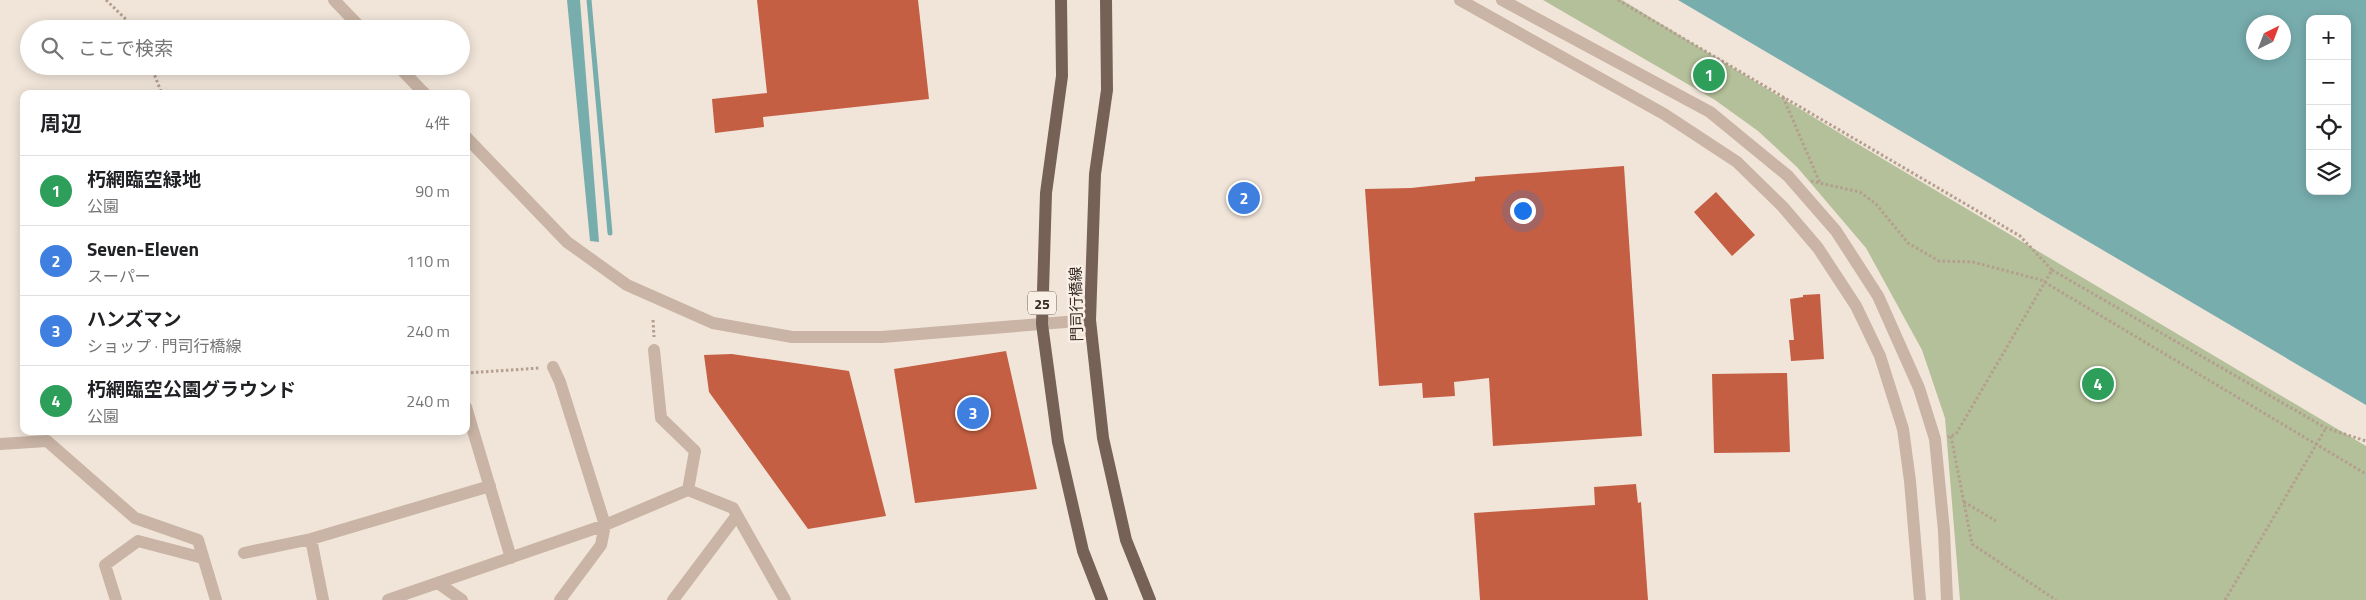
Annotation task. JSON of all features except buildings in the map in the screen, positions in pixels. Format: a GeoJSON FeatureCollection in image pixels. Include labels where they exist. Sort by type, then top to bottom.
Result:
{"type":"FeatureCollection","features":[{"type":"Feature","properties":{"kind":"main road","name":"25"},"geometry":{"type":"LineString","coordinates":[[1061,0],[1062,76],[1046,193],[1042,324],[1058,442],[1083,552],[1102,600]]}},
{"type":"Feature","properties":{"kind":"main road","name":"門司行橋線"},"geometry":{"type":"LineString","coordinates":[[1106,0],[1107,90],[1095,174],[1090,320],[1102,438],[1126,540],[1150,600]]}},
{"type":"Feature","properties":{"kind":"street"},"geometry":{"type":"LineString","coordinates":[[334,0],[353,20]]}},
{"type":"Feature","properties":{"kind":"street"},"geometry":{"type":"LineString","coordinates":[[1460,0],[1664,114],[1736,162],[1783,207],[1818,248],[1856,306],[1880,356],[1903,429],[1911,491],[1920,600]]}},
{"type":"Feature","properties":{"kind":"street"},"geometry":{"type":"LineString","coordinates":[[1502,0],[1710,112],[1788,176],[1836,231],[1878,296],[1919,388],[1935,439],[1944,531],[1947,600]]}},
{"type":"Feature","properties":{"kind":"street"},"geometry":{"type":"LineString","coordinates":[[407,75],[421,90]]}},
{"type":"Feature","properties":{"kind":"street"},"geometry":{"type":"LineString","coordinates":[[470,141],[568,242],[627,285],[713,323],[792,337],[882,337],[1090,320]]}},
{"type":"Feature","properties":{"kind":"street"},"geometry":{"type":"LineString","coordinates":[[654,350],[662,418],[695,451],[688,490]]}},
{"type":"Feature","properties":{"kind":"street"},"geometry":{"type":"LineString","coordinates":[[553,367],[605,525],[601,545],[560,600]]}},
{"type":"Feature","properties":{"kind":"street"},"geometry":{"type":"LineString","coordinates":[[470,420],[511,558]]}},
{"type":"Feature","properties":{"kind":"street"},"geometry":{"type":"LineString","coordinates":[[0,444],[47,440],[135,518],[198,540],[216,600]]}},
{"type":"Feature","properties":{"kind":"street"},"geometry":{"type":"LineString","coordinates":[[244,553],[311,539],[490,486]]}},
{"type":"Feature","properties":{"kind":"street"},"geometry":{"type":"LineString","coordinates":[[388,600],[605,525],[688,490],[733,508],[785,600]]}},
{"type":"Feature","properties":{"kind":"street"},"geometry":{"type":"LineString","coordinates":[[673,600],[737,515]]}},
{"type":"Feature","properties":{"kind":"street"},"geometry":{"type":"LineString","coordinates":[[311,539],[322,600]]}},
{"type":"Feature","properties":{"kind":"street"},"geometry":{"type":"LineString","coordinates":[[116,600],[105,565],[138,541],[203,558]]}},
{"type":"Feature","properties":{"kind":"street"},"geometry":{"type":"LineString","coordinates":[[438,583],[462,600]]}},
{"type":"Feature","properties":{"kind":"path"},"geometry":{"type":"LineString","coordinates":[[106,0],[127,20]]}},
{"type":"Feature","properties":{"kind":"path"},"geometry":{"type":"LineString","coordinates":[[1618,0],[2020,236],[2052,270],[2326,428],[2366,442]]}},
{"type":"Feature","properties":{"kind":"path"},"geometry":{"type":"LineString","coordinates":[[155,75],[160,90]]}},
{"type":"Feature","properties":{"kind":"path"},"geometry":{"type":"LineString","coordinates":[[1783,97],[1820,183]]}},
{"type":"Feature","properties":{"kind":"path"},"geometry":{"type":"LineString","coordinates":[[1788,176],[1860,192],[1876,204],[1908,243],[1939,261],[1973,262],[2041,280],[2366,474]]}},
{"type":"Feature","properties":{"kind":"path"},"geometry":{"type":"LineString","coordinates":[[1935,439],[1956,434],[2052,270]]}},
{"type":"Feature","properties":{"kind":"path"},"geometry":{"type":"LineString","coordinates":[[470,373],[553,367]]}},
{"type":"Feature","properties":{"kind":"path"},"geometry":{"type":"LineString","coordinates":[[2225,600],[2326,428]]}},
{"type":"Feature","properties":{"kind":"path"},"geometry":{"type":"LineString","coordinates":[[1951,436],[1972,544],[2056,600]]}},
{"type":"Feature","properties":{"kind":"path"},"geometry":{"type":"LineString","coordinates":[[1964,502],[1996,521]]}},
{"type":"Feature","properties":{"kind":"green space"},"geometry":{"type":"Polygon","coordinates":[[[1543,0],[1622,0],[1846,137],[2366,446],[2366,600],[1960,600],[1945,418],[1922,350],[1866,248],[1797,167],[1758,131],[1715,100],[1543,0]]]}},
{"type":"Feature","properties":{"kind":"water"},"geometry":{"type":"Polygon","coordinates":[[[567,0],[580,0],[599,242],[590,241],[567,0]]]}},
{"type":"Feature","properties":{"kind":"water"},"geometry":{"type":"Polygon","coordinates":[[[1678,0],[2366,0],[2366,405],[1678,0]]]}},
{"type":"Feature","properties":{"kind":"waterway"},"geometry":{"type":"LineString","coordinates":[[589,0],[610,233]]}},
{"type":"Feature","properties":{"kind":"place","name":"朽網臨空緑地"},"geometry":{"type":"Point","coordinates":[1709,75]}},
{"type":"Feature","properties":{"kind":"place","name":"Seven-Eleven"},"geometry":{"type":"Point","coordinates":[1244,198]}},
{"type":"Feature","properties":{"kind":"place","name":"朽網臨空公園グラウンド"},"geometry":{"type":"Point","coordinates":[2098,384]}},
{"type":"Feature","properties":{"kind":"place","name":"ハンズマン"},"geometry":{"type":"Point","coordinates":[973,413]}}]}
